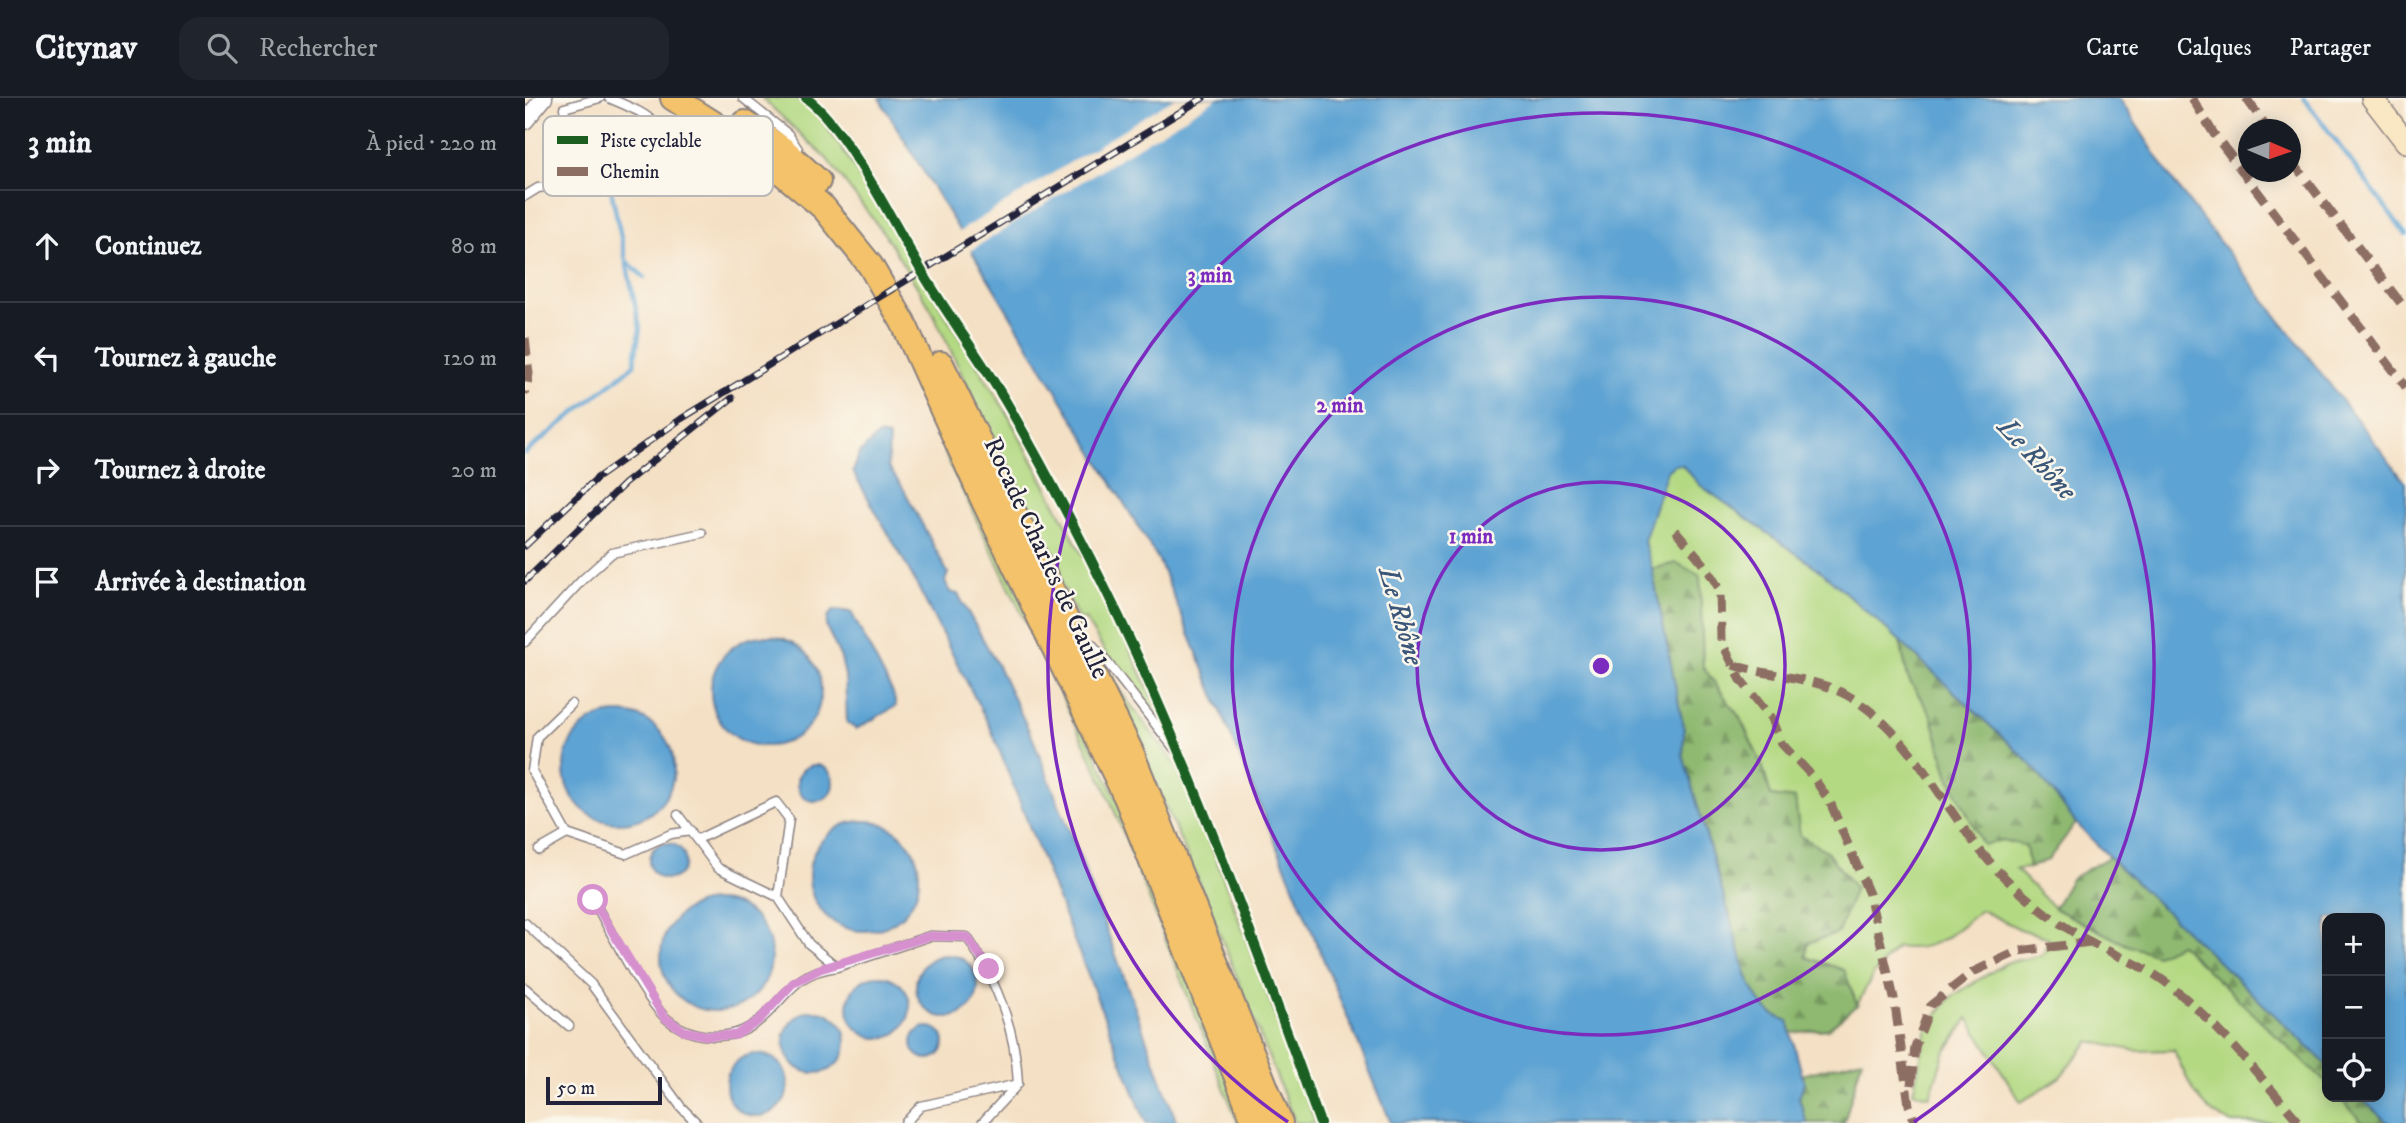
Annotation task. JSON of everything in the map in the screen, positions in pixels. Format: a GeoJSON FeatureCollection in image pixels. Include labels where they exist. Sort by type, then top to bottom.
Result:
{"type":"FeatureCollection","features":[{"type":"Feature","properties":{"kind":"main road","name":"Rocade Charles de Gaulle"},"geometry":{"type":"LineString","coordinates":[[673,98],[702,116]]}},
{"type":"Feature","properties":{"kind":"main road","name":"Rocade Charles de Gaulle"},"geometry":{"type":"LineString","coordinates":[[705,98],[733,116]]}},
{"type":"Feature","properties":{"kind":"main road"},"geometry":{"type":"LineString","coordinates":[[2372,98],[2406,142]]}},
{"type":"Feature","properties":{"kind":"main road","name":"Rocade Charles de Gaulle"},"geometry":{"type":"LineString","coordinates":[[773,142],[824,186],[862,229],[911,304],[1079,643],[1165,830],[1280,1123]]}},
{"type":"Feature","properties":{"kind":"main road","name":"Rocade Charles de Gaulle"},"geometry":{"type":"LineString","coordinates":[[773,165],[824,208],[870,265],[903,322],[982,496],[1127,799],[1255,1123]]}},
{"type":"Feature","properties":{"kind":"street"},"geometry":{"type":"LineString","coordinates":[[525,121],[544,98]]}},
{"type":"Feature","properties":{"kind":"lane"},"geometry":{"type":"LineString","coordinates":[[565,116],[564,108],[600,98]]}},
{"type":"Feature","properties":{"kind":"lane"},"geometry":{"type":"LineString","coordinates":[[609,98],[649,116]]}},
{"type":"Feature","properties":{"kind":"lane"},"geometry":{"type":"LineString","coordinates":[[743,98],[765,116]]}},
{"type":"Feature","properties":{"kind":"lane"},"geometry":{"type":"LineString","coordinates":[[773,123],[787,134],[824,186]]}},
{"type":"Feature","properties":{"kind":"lane"},"geometry":{"type":"LineString","coordinates":[[525,642],[582,580],[612,553],[702,533]]}},
{"type":"Feature","properties":{"kind":"lane"},"geometry":{"type":"LineString","coordinates":[[1079,643],[1092,645],[1098,651],[1181,757]]}},
{"type":"Feature","properties":{"kind":"lane"},"geometry":{"type":"LineString","coordinates":[[571,704],[537,737],[532,771],[566,834],[626,854],[671,834],[691,831]]}},
{"type":"Feature","properties":{"kind":"lane"},"geometry":{"type":"LineString","coordinates":[[698,839],[776,802],[789,819],[778,897]]}},
{"type":"Feature","properties":{"kind":"lane"},"geometry":{"type":"LineString","coordinates":[[678,815],[718,868],[778,897],[809,944],[837,967]]}},
{"type":"Feature","properties":{"kind":"lane"},"geometry":{"type":"LineString","coordinates":[[539,850],[566,834]]}},
{"type":"Feature","properties":{"kind":"lane"},"geometry":{"type":"LineString","coordinates":[[593,900],[664,1017],[684,1031],[708,1036],[736,1035],[758,1021],[793,983],[820,969],[837,967],[930,936],[967,937],[989,969],[1017,1052],[1019,1084],[982,1123]]}},
{"type":"Feature","properties":{"kind":"lane"},"geometry":{"type":"LineString","coordinates":[[525,923],[591,984],[681,1107],[697,1123]]}},
{"type":"Feature","properties":{"kind":"lane"},"geometry":{"type":"LineString","coordinates":[[525,988],[569,1026]]}},
{"type":"Feature","properties":{"kind":"lane"},"geometry":{"type":"LineString","coordinates":[[905,1123],[921,1106],[1019,1084]]}},
{"type":"Feature","properties":{"kind":"green space"},"geometry":{"type":"Polygon","coordinates":[[[762,98],[796,98],[814,109],[843,150],[1007,413],[1113,612],[1170,736],[1118,673],[1085,619],[1079,620],[931,309],[885,235],[827,159],[762,98]]]}},
{"type":"Feature","properties":{"kind":"green space"},"geometry":{"type":"Polygon","coordinates":[[[951,452],[1115,795],[1245,1123],[1238,1123],[1105,787],[945,454],[951,452]]]}},
{"type":"Feature","properties":{"kind":"green space"},"geometry":{"type":"Polygon","coordinates":[[[1674,465],[1682,465],[1700,485],[1821,571],[1900,641],[1908,678],[1931,715],[1949,777],[1966,809],[2002,840],[2026,846],[2029,868],[2016,869],[2054,908],[2127,945],[2180,943],[2321,1077],[2322,1102],[2344,1102],[2363,1123],[2233,1123],[2212,1112],[2203,1103],[2190,1084],[2174,1050],[2136,1051],[2089,1041],[2060,1077],[2021,1102],[1968,1018],[1944,1054],[1930,1096],[1913,1092],[1928,1025],[1951,997],[2006,963],[2043,955],[2049,938],[2020,929],[1981,910],[1933,944],[1897,947],[1874,973],[1857,1005],[1844,970],[1806,957],[1808,943],[1855,888],[1825,850],[1800,836],[1795,800],[1771,796],[1762,765],[1740,718],[1703,667],[1700,576],[1677,563],[1652,569],[1644,541],[1667,470],[1674,465]]]}},
{"type":"Feature","properties":{"kind":"green space"},"geometry":{"type":"Polygon","coordinates":[[[1677,563],[1700,576],[1703,667],[1740,718],[1762,765],[1771,796],[1795,799],[1800,836],[1825,850],[1855,888],[1838,933],[1808,943],[1806,957],[1844,970],[1857,1005],[1828,1029],[1791,1033],[1788,1021],[1762,1005],[1747,977],[1683,755],[1684,730],[1652,569],[1677,563]]]}},
{"type":"Feature","properties":{"kind":"green space"},"geometry":{"type":"Polygon","coordinates":[[[1900,641],[2031,764],[2076,823],[2048,860],[2029,868],[2026,846],[2002,840],[1983,845],[1949,777],[1931,715],[1908,678],[1900,641]]]}},
{"type":"Feature","properties":{"kind":"green space"},"geometry":{"type":"Polygon","coordinates":[[[1108,675],[1185,777],[1316,1123],[1295,1123],[1201,887],[1108,675]]]}},
{"type":"Feature","properties":{"kind":"green space"},"geometry":{"type":"Polygon","coordinates":[[[2109,857],[2322,1060],[2322,1079],[2180,944],[2157,955],[2127,945],[2054,908],[2071,879],[2109,857]]]}},
{"type":"Feature","properties":{"kind":"green space"},"geometry":{"type":"Polygon","coordinates":[[[1862,1059],[1844,1123],[1807,1123],[1799,1098],[1804,1082],[1802,1075],[1862,1059]]]}},
{"type":"Feature","properties":{"kind":"green space"},"geometry":{"type":"Polygon","coordinates":[[[2344,1102],[2365,1102],[2388,1123],[2363,1123],[2344,1102]]]}},
{"type":"Feature","properties":{"kind":"water","name":"Le Rhône"},"geometry":{"type":"Polygon","coordinates":[[[879,98],[2119,98],[2175,184],[2406,483],[2406,1123],[2388,1123],[2365,1102],[2385,1102],[2385,913],[2322,913],[2322,1060],[2109,857],[2076,823],[2031,764],[1900,641],[1821,571],[1700,485],[1682,465],[1674,465],[1667,471],[1644,541],[1684,730],[1683,755],[1747,977],[1767,1010],[1788,1021],[1804,1082],[1799,1098],[1807,1123],[1391,1123],[1159,561],[879,98]]]}},
{"type":"Feature","properties":{"kind":"water"},"geometry":{"type":"Polygon","coordinates":[[[878,435],[889,437],[888,467],[903,488],[948,573],[945,581],[950,592],[958,594],[999,668],[1033,739],[1083,865],[1177,1123],[1146,1123],[991,729],[907,566],[853,472],[859,454],[878,435]]]}},
{"type":"Feature","properties":{"kind":"water"},"geometry":{"type":"Polygon","coordinates":[[[834,610],[851,612],[893,693],[896,706],[856,729],[847,723],[845,676],[841,658],[826,626],[828,616],[834,610]]]}},
{"type":"Feature","properties":{"kind":"water"},"geometry":{"type":"Polygon","coordinates":[[[766,636],[787,640],[805,652],[817,670],[821,691],[817,712],[805,730],[787,742],[766,746],[745,742],[727,730],[715,712],[711,691],[715,670],[727,652],[745,640],[766,636]]]}},
{"type":"Feature","properties":{"kind":"water"},"geometry":{"type":"Polygon","coordinates":[[[619,713],[640,717],[658,729],[670,747],[674,768],[670,789],[658,807],[640,819],[619,823],[598,819],[580,807],[568,789],[564,768],[568,747],[580,729],[598,717],[619,713]]]}},
{"type":"Feature","properties":{"kind":"water"},"geometry":{"type":"Polygon","coordinates":[[[815,765],[828,770],[833,783],[828,796],[815,801],[802,796],[797,783],[802,770],[815,765]]]}},
{"type":"Feature","properties":{"kind":"water"},"geometry":{"type":"Polygon","coordinates":[[[864,821],[885,825],[903,837],[915,855],[919,876],[915,897],[903,915],[885,927],[864,931],[843,927],[825,915],[813,897],[809,876],[813,855],[825,837],[843,825],[864,821]]]}},
{"type":"Feature","properties":{"kind":"water"},"geometry":{"type":"Polygon","coordinates":[[[667,843],[680,848],[685,861],[680,874],[667,879],[654,874],[649,861],[654,848],[667,843]]]}},
{"type":"Feature","properties":{"kind":"water"},"geometry":{"type":"Polygon","coordinates":[[[716,901],[737,905],[755,917],[767,935],[771,956],[767,977],[755,995],[737,1007],[716,1011],[695,1007],[677,995],[665,977],[661,956],[665,935],[677,917],[695,905],[716,901]]]}},
{"type":"Feature","properties":{"kind":"water"},"geometry":{"type":"Polygon","coordinates":[[[947,955],[969,964],[978,986],[969,1008],[947,1017],[925,1008],[916,986],[925,964],[947,955]]]}},
{"type":"Feature","properties":{"kind":"water"},"geometry":{"type":"Polygon","coordinates":[[[879,976],[901,985],[910,1007],[901,1029],[879,1038],[857,1029],[848,1007],[857,985],[879,976]]]}},
{"type":"Feature","properties":{"kind":"water"},"geometry":{"type":"Polygon","coordinates":[[[815,1011],[837,1020],[846,1042],[837,1064],[815,1073],[793,1064],[784,1042],[793,1020],[815,1011]]]}},
{"type":"Feature","properties":{"kind":"water"},"geometry":{"type":"Polygon","coordinates":[[[928,1027],[939,1032],[944,1043],[939,1054],[928,1059],[917,1054],[912,1043],[917,1032],[928,1027]]]}},
{"type":"Feature","properties":{"kind":"water"},"geometry":{"type":"Polygon","coordinates":[[[757,1054],[779,1063],[788,1085],[779,1107],[757,1116],[735,1107],[726,1085],[735,1063],[757,1054]]]}},
{"type":"Feature","properties":{"kind":"pier"},"geometry":{"type":"Polygon","coordinates":[[[1174,98],[1217,98],[968,252],[957,233],[1174,98]]]}},
{"type":"Feature","properties":{"kind":"waterway"},"geometry":{"type":"LineString","coordinates":[[2304,98],[2406,235]]}},
{"type":"Feature","properties":{"kind":"waterway"},"geometry":{"type":"LineString","coordinates":[[525,453],[634,365],[640,328],[612,196]]}},
{"type":"Feature","properties":{"kind":"waterway"},"geometry":{"type":"LineString","coordinates":[[626,261],[644,277]]}},
{"type":"Feature","properties":{"kind":"railway"},"geometry":{"type":"LineString","coordinates":[[525,546],[597,478],[681,419],[1203,98]]}},
{"type":"Feature","properties":{"kind":"railway"},"geometry":{"type":"LineString","coordinates":[[525,581],[624,484],[732,398]]}},
{"type":"Feature","properties":{"kind":"marked path"},"geometry":{"type":"LineString","coordinates":[[2192,98],[2214,134],[2406,387]]}},
{"type":"Feature","properties":{"kind":"marked path"},"geometry":{"type":"LineString","coordinates":[[2246,98],[2261,119]]}},
{"type":"Feature","properties":{"kind":"marked path"},"geometry":{"type":"LineString","coordinates":[[2301,173],[2406,310]]}},
{"type":"Feature","properties":{"kind":"marked path"},"geometry":{"type":"LineString","coordinates":[[525,338],[529,374],[525,394]]}},
{"type":"Feature","properties":{"kind":"marked path"},"geometry":{"type":"LineString","coordinates":[[1675,530],[1704,564],[1720,590],[1721,641],[1741,680],[1771,718],[1781,743],[1813,777],[1830,802],[1869,894],[1894,998],[1909,1105],[1915,1123]]}},
{"type":"Feature","properties":{"kind":"marked path"},"geometry":{"type":"LineString","coordinates":[[1733,665],[1812,682],[1842,692],[1878,717],[1916,760],[1982,853],[2011,884],[2065,927],[2146,970],[2183,996],[2235,1048],[2300,1123]]}},
{"type":"Feature","properties":{"kind":"marked path"},"geometry":{"type":"LineString","coordinates":[[1911,1085],[1915,1047],[1931,1005],[1973,972],[2019,951],[2090,942]]}},
{"type":"Feature","properties":{"kind":"cycle path"},"geometry":{"type":"LineString","coordinates":[[806,98],[838,131],[870,180],[924,275],[1009,407],[1093,564],[1175,741],[1201,804],[1320,1123]]}},
{"type":"Feature","properties":{"kind":"route"},"geometry":{"type":"LineString","coordinates":[[593,900],[664,1017],[684,1031],[708,1036],[736,1035],[758,1021],[778,1003],[793,983],[820,969],[837,967],[930,936],[967,937],[989,969]]}}]}
